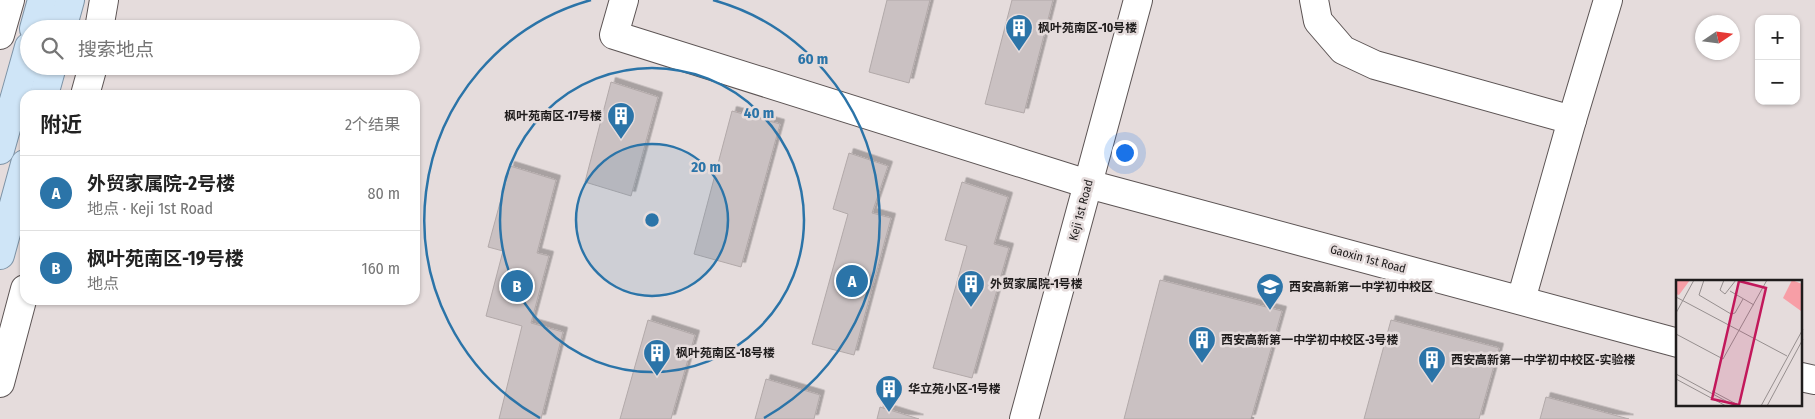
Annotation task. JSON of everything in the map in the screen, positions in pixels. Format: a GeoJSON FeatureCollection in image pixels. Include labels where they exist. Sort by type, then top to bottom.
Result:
{"type":"FeatureCollection","features":[{"type":"Feature","properties":{"kind":"main road"},"geometry":{"type":"LineString","coordinates":[[36,20],[42,0]]}},
{"type":"Feature","properties":{"kind":"main road"},"geometry":{"type":"LineString","coordinates":[[64,20],[70,0]]}},
{"type":"Feature","properties":{"kind":"main road"},"geometry":{"type":"LineString","coordinates":[[0,150],[21,75]]}},
{"type":"Feature","properties":{"kind":"main road"},"geometry":{"type":"LineString","coordinates":[[45,90],[50,75]]}},
{"type":"Feature","properties":{"kind":"main road"},"geometry":{"type":"LineString","coordinates":[[0,255],[20,182]]}},
{"type":"Feature","properties":{"kind":"street"},"geometry":{"type":"LineString","coordinates":[[0,35],[10,0]]}},
{"type":"Feature","properties":{"kind":"street"},"geometry":{"type":"LineString","coordinates":[[101,20],[104,0]]}},
{"type":"Feature","properties":{"kind":"street","name":"Gaoxin 1st Road"},"geometry":{"type":"LineString","coordinates":[[624,0],[614,35],[1088,184],[1676,342]]}},
{"type":"Feature","properties":{"kind":"street","name":"Keji 1st Road"},"geometry":{"type":"LineString","coordinates":[[1024,419],[1138,0]]}},
{"type":"Feature","properties":{"kind":"street"},"geometry":{"type":"LineString","coordinates":[[1314,0],[1318,21],[1343,50],[1375,65],[1572,120]]}},
{"type":"Feature","properties":{"kind":"street"},"geometry":{"type":"LineString","coordinates":[[1520,300],[1608,0]]}},
{"type":"Feature","properties":{"kind":"street"},"geometry":{"type":"LineString","coordinates":[[86,90],[91,75]]}},
{"type":"Feature","properties":{"kind":"street"},"geometry":{"type":"LineString","coordinates":[[0,383],[21,305]]}},
{"type":"Feature","properties":{"kind":"street"},"geometry":{"type":"LineString","coordinates":[[1802,377],[1815,380]]}},
{"type":"Feature","properties":{"kind":"building"},"geometry":{"type":"Polygon","coordinates":[[[887,0],[930,0],[909,83],[869,72],[887,0]]]}},
{"type":"Feature","properties":{"kind":"building","name":"枫叶苑南区-10号楼"},"geometry":{"type":"Polygon","coordinates":[[[1012,0],[1053,0],[1024,113],[985,104],[1012,0]]]}},
{"type":"Feature","properties":{"kind":"building","name":"枫叶苑南区-17号楼"},"geometry":{"type":"Polygon","coordinates":[[[611,82],[658,97],[631,196],[585,182],[611,82]]]}},
{"type":"Feature","properties":{"kind":"building"},"geometry":{"type":"Polygon","coordinates":[[[732,111],[780,124],[741,267],[694,254],[732,111]]]}},
{"type":"Feature","properties":{"kind":"building"},"geometry":{"type":"Polygon","coordinates":[[[849,153],[888,166],[872,213],[891,218],[854,355],[812,344],[848,214],[833,209],[849,153]]]}},
{"type":"Feature","properties":{"kind":"building"},"geometry":{"type":"Polygon","coordinates":[[[510,166],[556,180],[537,253],[549,256],[531,323],[563,332],[541,419],[499,419],[522,326],[486,316],[503,251],[488,247],[510,166]]]}},
{"type":"Feature","properties":{"kind":"building","name":"外贸家属院-1号楼"},"geometry":{"type":"Polygon","coordinates":[[[962,182],[1008,197],[994,244],[1009,248],[972,378],[933,368],[967,246],[945,240],[962,182]]]}},
{"type":"Feature","properties":{"kind":"building","name":"西安高新第一中学初中校区-3号楼"},"geometry":{"type":"Polygon","coordinates":[[[1160,280],[1282,311],[1251,419],[1124,419],[1160,280]]]}},
{"type":"Feature","properties":{"kind":"building","name":"枫叶苑南区-18号楼"},"geometry":{"type":"Polygon","coordinates":[[[648,320],[695,335],[671,419],[620,419],[648,320]]]}},
{"type":"Feature","properties":{"kind":"building","name":"西安高新第一中学初中校区-实验楼"},"geometry":{"type":"Polygon","coordinates":[[[1391,320],[1499,348],[1479,419],[1364,419],[1391,320]]]}},
{"type":"Feature","properties":{"kind":"building"},"geometry":{"type":"Polygon","coordinates":[[[766,379],[820,395],[814,419],[755,419],[766,379]]]}},
{"type":"Feature","properties":{"kind":"building"},"geometry":{"type":"Polygon","coordinates":[[[1546,397],[1629,419],[1540,419],[1546,397]]]}},
{"type":"Feature","properties":{"kind":"building","name":"华立苑小区-1号楼"},"geometry":{"type":"Polygon","coordinates":[[[880,407],[919,419],[877,419],[880,407]]]}},
{"type":"Feature","properties":{"kind":"place","name":"枫叶苑南区-10号楼"},"geometry":{"type":"Point","coordinates":[1019,52]}},
{"type":"Feature","properties":{"kind":"place","name":"枫叶苑南区-17号楼"},"geometry":{"type":"Point","coordinates":[621,140]}},
{"type":"Feature","properties":{"kind":"place","name":"外贸家属院-2号楼"},"geometry":{"type":"Point","coordinates":[852,281]}},
{"type":"Feature","properties":{"kind":"place","name":"枫叶苑南区-19号楼"},"geometry":{"type":"Point","coordinates":[517,286]}},
{"type":"Feature","properties":{"kind":"place","name":"外贸家属院-1号楼"},"geometry":{"type":"Point","coordinates":[971,308]}},
{"type":"Feature","properties":{"kind":"place","name":"西安高新第一中学初中校区"},"geometry":{"type":"Point","coordinates":[1270,311]}},
{"type":"Feature","properties":{"kind":"place","name":"西安高新第一中学初中校区-3号楼"},"geometry":{"type":"Point","coordinates":[1202,364]}},
{"type":"Feature","properties":{"kind":"place","name":"枫叶苑南区-18号楼"},"geometry":{"type":"Point","coordinates":[657,377]}},
{"type":"Feature","properties":{"kind":"place","name":"西安高新第一中学初中校区-实验楼"},"geometry":{"type":"Point","coordinates":[1432,384]}},
{"type":"Feature","properties":{"kind":"place","name":"华立苑小区-1号楼"},"geometry":{"type":"Point","coordinates":[889,413]}}]}
